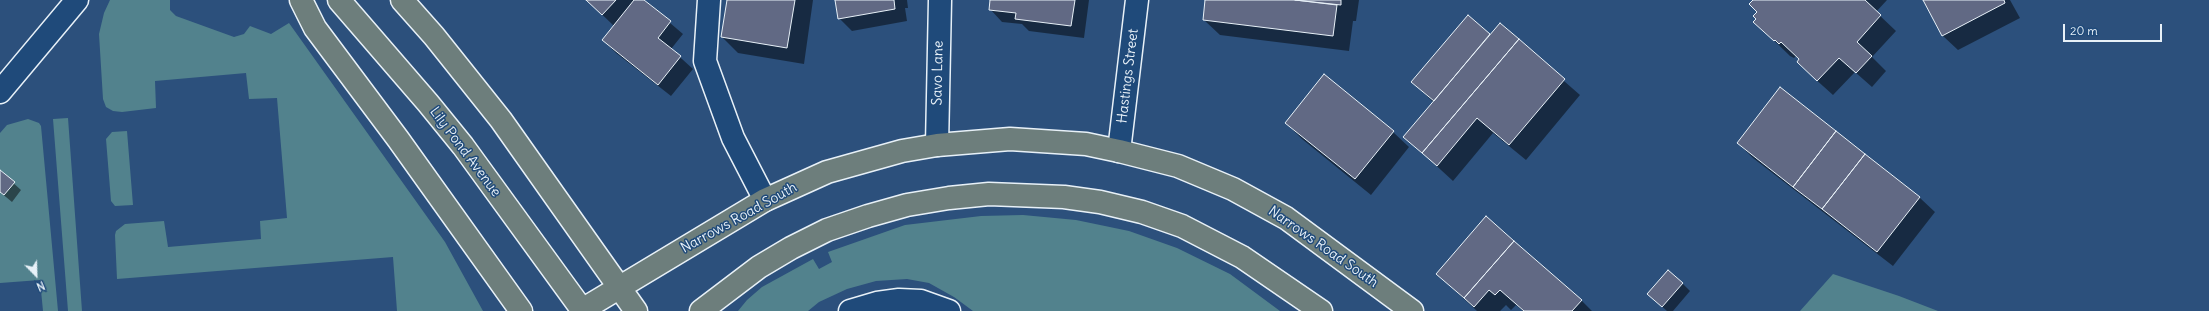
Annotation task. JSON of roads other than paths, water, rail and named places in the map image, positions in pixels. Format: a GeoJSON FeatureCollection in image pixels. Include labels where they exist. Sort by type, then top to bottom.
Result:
{"type":"FeatureCollection","features":[{"type":"Feature","properties":{"kind":"main road"},"geometry":{"type":"LineString","coordinates":[[301,0],[315,28],[398,138],[520,311]]}},
{"type":"Feature","properties":{"kind":"main road","name":"Lily Pond Avenue"},"geometry":{"type":"LineString","coordinates":[[339,0],[448,128],[582,311]]}},
{"type":"Feature","properties":{"kind":"main road"},"geometry":{"type":"LineString","coordinates":[[402,0],[434,36],[501,120],[636,311]]}},
{"type":"Feature","properties":{"kind":"main road","name":"Narrows Road South"},"geometry":{"type":"LineString","coordinates":[[582,311],[765,200],[828,172],[902,151],[937,145],[977,141],[1040,140],[1086,144],[1119,151],[1178,166],[1233,188],[1286,218],[1412,311]]}},
{"type":"Feature","properties":{"kind":"main road"},"geometry":{"type":"LineString","coordinates":[[701,311],[759,267],[791,248],[827,230],[868,216],[949,198],[989,194],[1064,197],[1100,202],[1142,212],[1182,226],[1242,257],[1321,311]]}},
{"type":"Feature","properties":{"kind":"main road"},"geometry":{"type":"LineString","coordinates":[[725,311],[732,288]]}},
{"type":"Feature","properties":{"kind":"street"},"geometry":{"type":"LineString","coordinates":[[0,92],[77,0]]}},
{"type":"Feature","properties":{"kind":"street"},"geometry":{"type":"LineString","coordinates":[[709,0],[705,61],[733,138],[765,200]]}},
{"type":"Feature","properties":{"kind":"street","name":"Savo Lane"},"geometry":{"type":"LineString","coordinates":[[937,145],[940,0]]}},
{"type":"Feature","properties":{"kind":"street","name":"Hastings Street"},"geometry":{"type":"LineString","coordinates":[[1119,151],[1137,0]]}},
{"type":"Feature","properties":{"kind":"street"},"geometry":{"type":"LineString","coordinates":[[850,311],[877,303],[899,300],[921,301],[949,311]]}}]}
